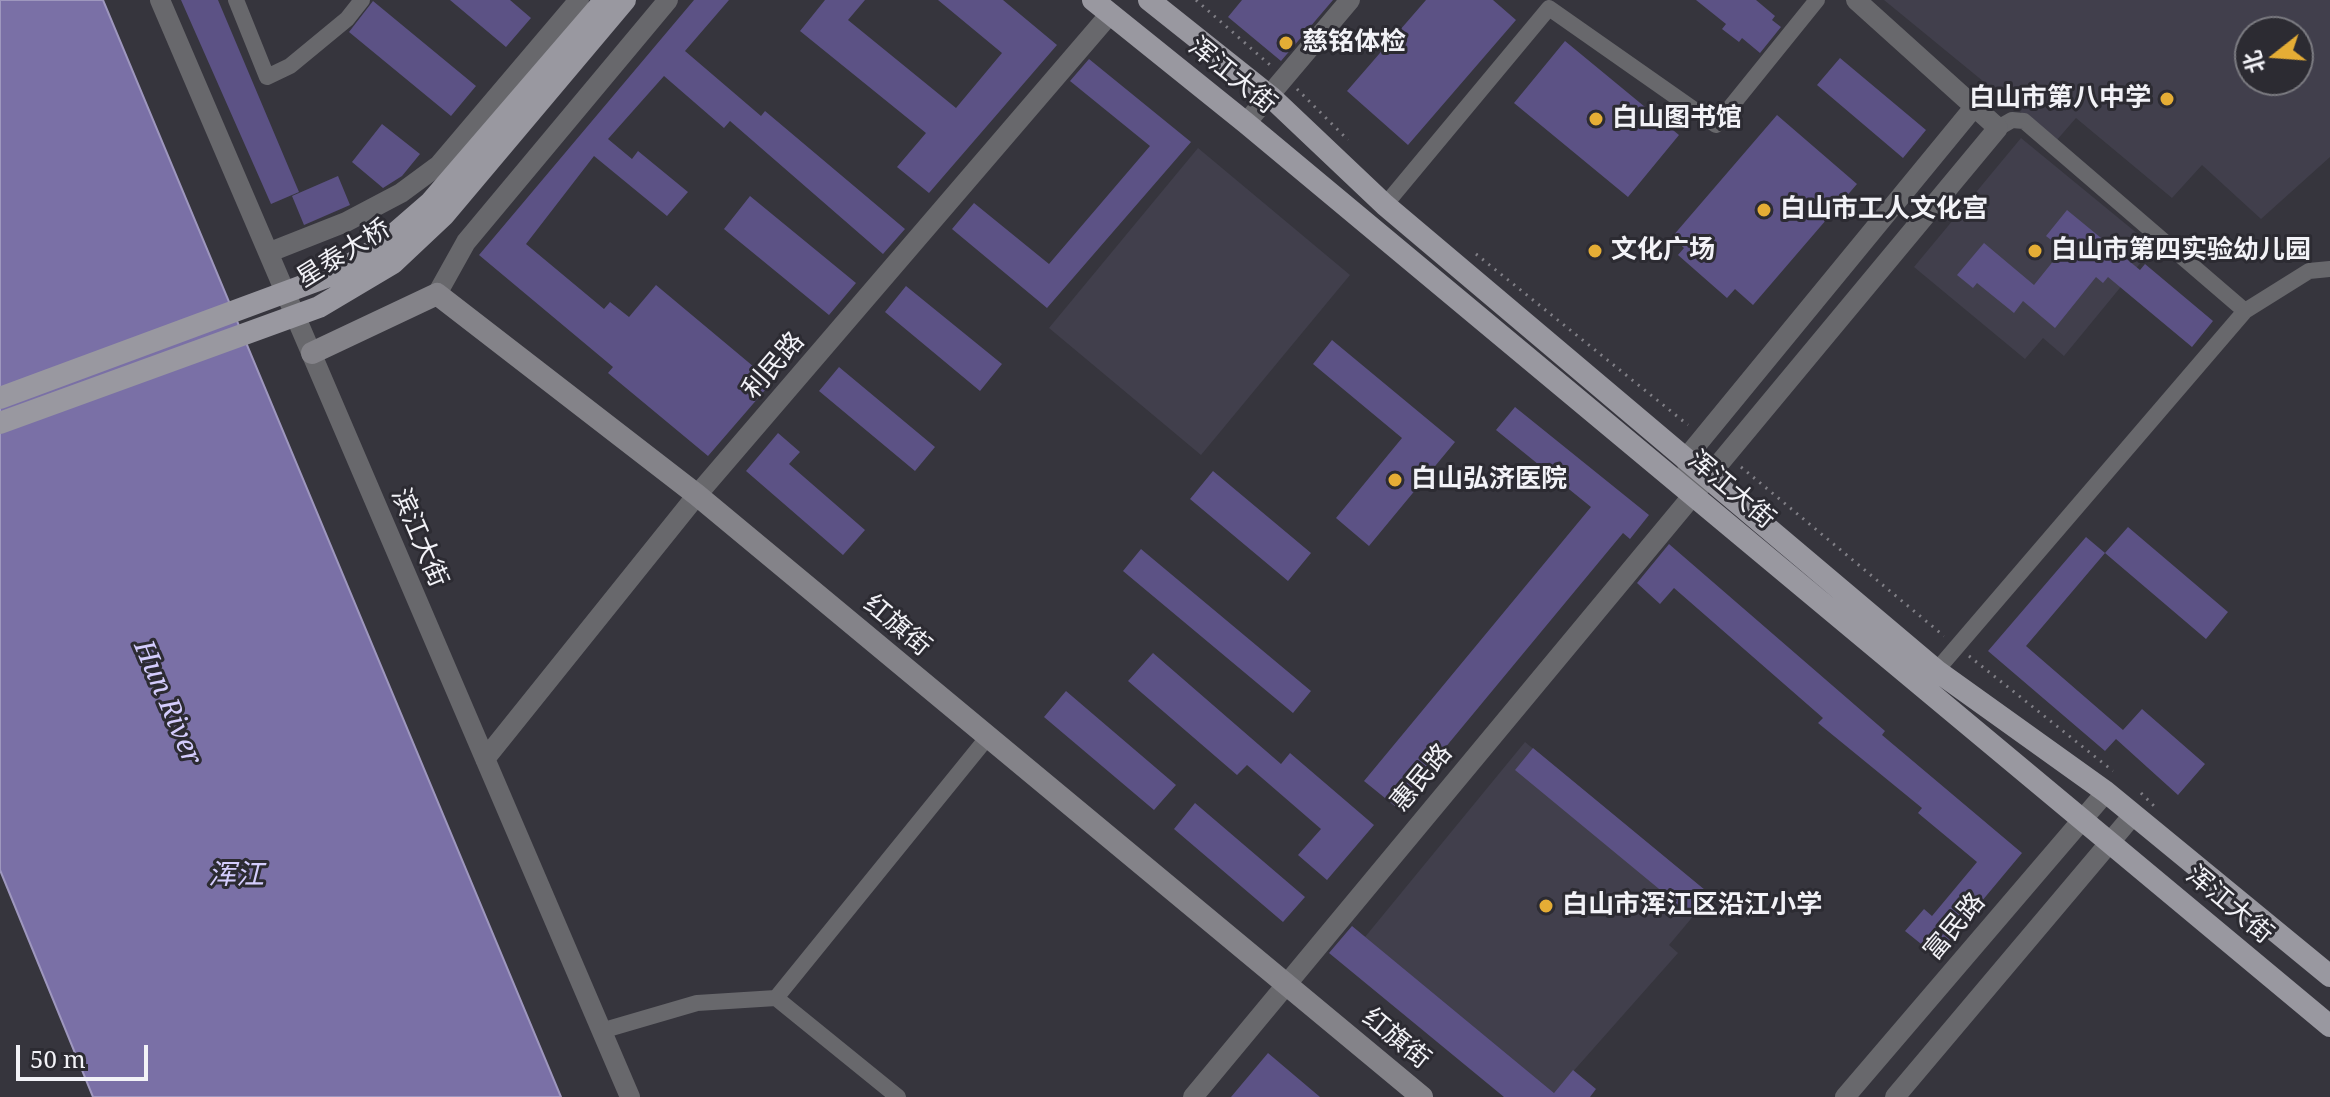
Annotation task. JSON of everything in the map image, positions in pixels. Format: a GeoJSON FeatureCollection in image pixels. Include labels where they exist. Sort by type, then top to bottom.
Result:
{"type":"FeatureCollection","features":[{"type":"Feature","properties":{"kind":"main road","name":"星泰大桥"},"geometry":{"type":"LineString","coordinates":[[0,398],[332,275],[378,248],[431,202],[605,0]]}},
{"type":"Feature","properties":{"kind":"main road","name":"星泰大桥"},"geometry":{"type":"LineString","coordinates":[[0,423],[319,307],[393,263],[444,215],[625,0]]}},
{"type":"Feature","properties":{"kind":"main road","name":"浑江大街"},"geometry":{"type":"LineString","coordinates":[[1149,0],[1271,97],[1385,205],[1937,671],[2112,783],[2142,817],[2330,976]]}},
{"type":"Feature","properties":{"kind":"main road","name":"浑江大街"},"geometry":{"type":"LineString","coordinates":[[1102,7],[1246,123],[2330,1026]]}},
{"type":"Feature","properties":{"kind":"main road"},"geometry":{"type":"LineString","coordinates":[[312,353],[437,294]]}},
{"type":"Feature","properties":{"kind":"main road","name":"红旗街"},"geometry":{"type":"LineString","coordinates":[[437,294],[697,495],[1422,1097]]}},
{"type":"Feature","properties":{"kind":"street","name":"滨江大街"},"geometry":{"type":"LineString","coordinates":[[160,0],[630,1097]]}},
{"type":"Feature","properties":{"kind":"street"},"geometry":{"type":"LineString","coordinates":[[236,0],[267,77],[290,66],[347,19],[362,0]]}},
{"type":"Feature","properties":{"kind":"street"},"geometry":{"type":"LineString","coordinates":[[437,294],[466,242],[668,0]]}},
{"type":"Feature","properties":{"kind":"street"},"geometry":{"type":"LineString","coordinates":[[1246,123],[1350,0]]}},
{"type":"Feature","properties":{"kind":"street"},"geometry":{"type":"LineString","coordinates":[[1385,205],[1549,8],[1716,125],[1817,0]]}},
{"type":"Feature","properties":{"kind":"street"},"geometry":{"type":"LineString","coordinates":[[1856,0],[1998,128],[2012,120],[2024,121],[2245,311]]}},
{"type":"Feature","properties":{"kind":"street"},"geometry":{"type":"LineString","coordinates":[[270,252],[346,222],[401,193],[439,165],[573,2]]}},
{"type":"Feature","properties":{"kind":"street","name":"利民路"},"geometry":{"type":"LineString","coordinates":[[485,759],[697,495],[1102,7]]}},
{"type":"Feature","properties":{"kind":"street"},"geometry":{"type":"LineString","coordinates":[[1692,494],[1686,458],[1975,106]]}},
{"type":"Feature","properties":{"kind":"street","name":"惠民路"},"geometry":{"type":"LineString","coordinates":[[1193,1097],[1998,128]]}},
{"type":"Feature","properties":{"kind":"street"},"geometry":{"type":"LineString","coordinates":[[1920,687],[1958,647],[2245,311],[2309,271],[2330,269]]}},
{"type":"Feature","properties":{"kind":"street"},"geometry":{"type":"LineString","coordinates":[[776,998],[987,738]]}},
{"type":"Feature","properties":{"kind":"street","name":"富民路"},"geometry":{"type":"LineString","coordinates":[[1845,1097],[2112,783]]}},
{"type":"Feature","properties":{"kind":"street"},"geometry":{"type":"LineString","coordinates":[[1895,1097],[2110,841],[2142,817]]}},
{"type":"Feature","properties":{"kind":"street"},"geometry":{"type":"LineString","coordinates":[[601,1031],[697,1003],[776,998],[898,1097]]}},
{"type":"Feature","properties":{"kind":"path"},"geometry":{"type":"LineString","coordinates":[[1196,0],[1286,78],[1353,146]]}},
{"type":"Feature","properties":{"kind":"path"},"geometry":{"type":"LineString","coordinates":[[1471,250],[1703,437]]}},
{"type":"Feature","properties":{"kind":"path"},"geometry":{"type":"LineString","coordinates":[[1725,454],[1958,647],[2112,783]]}},
{"type":"Feature","properties":{"kind":"path"},"geometry":{"type":"LineString","coordinates":[[2130,784],[2155,804],[2142,817]]}},
{"type":"Feature","properties":{"kind":"shaded area","name":"白山市第八中学"},"geometry":{"type":"Polygon","coordinates":[[[1884,0],[2330,0],[2330,157],[2261,219],[2202,165],[2172,198],[2076,118],[2056,141],[1884,0]]]}},
{"type":"Feature","properties":{"kind":"shaded area","name":"白山市第四实验幼儿园"},"geometry":{"type":"Polygon","coordinates":[[[2021,138],[2144,239],[2138,247],[2147,255],[2064,356],[2043,338],[2025,359],[1914,267],[2021,138]]]}},
{"type":"Feature","properties":{"kind":"shaded area"},"geometry":{"type":"Polygon","coordinates":[[[1198,148],[1350,275],[1201,455],[1049,328],[1198,148]]]}},
{"type":"Feature","properties":{"kind":"shaded area","name":"白山市浑江区沿江小学"},"geometry":{"type":"Polygon","coordinates":[[[1525,742],[1711,895],[1669,945],[1678,953],[1554,1093],[1365,937],[1525,742]]]}},
{"type":"Feature","properties":{"kind":"water","name":"浑江"},"geometry":{"type":"Polygon","coordinates":[[[0,0],[103,0],[561,1097],[93,1097],[0,870],[0,0]]]}},
{"type":"Feature","properties":{"kind":"building"},"geometry":{"type":"Polygon","coordinates":[[[181,0],[218,0],[299,192],[271,204],[181,0]]]}},
{"type":"Feature","properties":{"kind":"building"},"geometry":{"type":"Polygon","coordinates":[[[450,0],[510,0],[531,18],[506,47],[450,0]]]}},
{"type":"Feature","properties":{"kind":"building"},"geometry":{"type":"Polygon","coordinates":[[[694,0],[729,0],[685,51],[761,116],[765,111],[905,229],[883,254],[730,121],[724,128],[664,76],[608,139],[632,159],[638,151],[688,192],[667,216],[594,156],[526,244],[604,309],[610,302],[629,317],[656,285],[772,382],[708,456],[608,373],[613,367],[479,255],[694,0]]]}},
{"type":"Feature","properties":{"kind":"building"},"geometry":{"type":"Polygon","coordinates":[[[825,0],[865,0],[848,20],[956,108],[1002,53],[938,0],[1003,0],[1057,45],[929,193],[897,167],[926,133],[800,31],[825,0]]]}},
{"type":"Feature","properties":{"kind":"building","name":"慈铭体检"},"geometry":{"type":"Polygon","coordinates":[[[1242,0],[1333,0],[1281,61],[1228,17],[1242,0]]]}},
{"type":"Feature","properties":{"kind":"building"},"geometry":{"type":"Polygon","coordinates":[[[1426,0],[1493,0],[1516,20],[1408,145],[1347,91],[1426,0]]]}},
{"type":"Feature","properties":{"kind":"building"},"geometry":{"type":"Polygon","coordinates":[[[1696,0],[1756,0],[1775,16],[1772,20],[1781,27],[1760,53],[1742,38],[1739,42],[1722,29],[1726,24],[1696,0]]]}},
{"type":"Feature","properties":{"kind":"building"},"geometry":{"type":"Polygon","coordinates":[[[373,1],[476,86],[451,116],[349,32],[373,1]]]}},
{"type":"Feature","properties":{"kind":"building","name":"白山图书馆"},"geometry":{"type":"Polygon","coordinates":[[[1565,41],[1679,135],[1628,197],[1514,103],[1565,41]]]}},
{"type":"Feature","properties":{"kind":"building"},"geometry":{"type":"Polygon","coordinates":[[[1840,58],[1926,130],[1903,158],[1817,85],[1840,58]]]}},
{"type":"Feature","properties":{"kind":"building"},"geometry":{"type":"Polygon","coordinates":[[[1089,59],[1191,142],[1047,308],[952,229],[974,203],[1049,264],[1150,146],[1070,81],[1089,59]]]}},
{"type":"Feature","properties":{"kind":"building","name":"白山市工人文化宫"},"geometry":{"type":"Polygon","coordinates":[[[1777,115],[1857,184],[1753,305],[1735,289],[1727,298],[1678,255],[1684,248],[1672,237],[1777,115]]]}},
{"type":"Feature","properties":{"kind":"building"},"geometry":{"type":"Polygon","coordinates":[[[382,124],[420,154],[402,176],[383,188],[352,162],[382,124]]]}},
{"type":"Feature","properties":{"kind":"building"},"geometry":{"type":"Polygon","coordinates":[[[338,176],[350,205],[304,225],[292,196],[338,176]]]}},
{"type":"Feature","properties":{"kind":"building"},"geometry":{"type":"Polygon","coordinates":[[[750,196],[856,283],[829,315],[724,229],[750,196]]]}},
{"type":"Feature","properties":{"kind":"building"},"geometry":{"type":"Polygon","coordinates":[[[2067,210],[2140,270],[2145,264],[2213,321],[2192,347],[2108,277],[2103,283],[2096,277],[2055,328],[2023,301],[2014,313],[1977,283],[1973,288],[1957,275],[1984,243],[2034,285],[2063,249],[2046,236],[2067,210]]]}},
{"type":"Feature","properties":{"kind":"building"},"geometry":{"type":"Polygon","coordinates":[[[906,286],[1002,364],[980,391],[885,312],[906,286]]]}},
{"type":"Feature","properties":{"kind":"building","name":"白山弘济医院"},"geometry":{"type":"Polygon","coordinates":[[[1332,340],[1455,442],[1369,546],[1336,518],[1402,438],[1313,364],[1332,340]]]}},
{"type":"Feature","properties":{"kind":"building"},"geometry":{"type":"Polygon","coordinates":[[[839,367],[935,447],[915,471],[819,391],[839,367]]]}},
{"type":"Feature","properties":{"kind":"building"},"geometry":{"type":"Polygon","coordinates":[[[1515,407],[1649,515],[1630,539],[1623,533],[1396,807],[1364,781],[1591,507],[1496,430],[1515,407]]]}},
{"type":"Feature","properties":{"kind":"building"},"geometry":{"type":"Polygon","coordinates":[[[778,433],[800,452],[789,464],[865,530],[843,555],[746,471],[778,433]]]}},
{"type":"Feature","properties":{"kind":"building"},"geometry":{"type":"Polygon","coordinates":[[[1213,471],[1311,553],[1288,581],[1190,499],[1213,471]]]}},
{"type":"Feature","properties":{"kind":"building"},"geometry":{"type":"Polygon","coordinates":[[[2128,527],[2228,612],[2206,639],[2105,553],[2128,527]]]}},
{"type":"Feature","properties":{"kind":"building"},"geometry":{"type":"Polygon","coordinates":[[[2086,537],[2105,553],[2026,646],[2123,730],[2142,709],[2205,764],[2178,795],[2116,739],[2105,751],[1988,651],[2086,537]]]}},
{"type":"Feature","properties":{"kind":"building"},"geometry":{"type":"Polygon","coordinates":[[[1669,544],[1885,731],[1882,735],[2022,853],[1936,956],[1905,931],[1924,909],[1932,916],[1977,862],[1918,813],[1922,808],[1818,723],[1823,718],[1674,588],[1660,604],[1637,583],[1669,544]]]}},
{"type":"Feature","properties":{"kind":"building"},"geometry":{"type":"Polygon","coordinates":[[[1141,549],[1311,691],[1293,713],[1123,571],[1141,549]]]}},
{"type":"Feature","properties":{"kind":"building"},"geometry":{"type":"Polygon","coordinates":[[[1153,653],[1281,764],[1290,753],[1374,825],[1327,880],[1298,855],[1321,829],[1247,765],[1237,775],[1128,681],[1153,653]]]}},
{"type":"Feature","properties":{"kind":"building"},"geometry":{"type":"Polygon","coordinates":[[[1066,691],[1176,785],[1154,810],[1044,717],[1066,691]]]}},
{"type":"Feature","properties":{"kind":"building"},"geometry":{"type":"Polygon","coordinates":[[[1533,748],[1711,895],[1693,917],[1515,770],[1533,748]]]}},
{"type":"Feature","properties":{"kind":"building"},"geometry":{"type":"Polygon","coordinates":[[[1195,803],[1305,897],[1283,922],[1174,829],[1195,803]]]}},
{"type":"Feature","properties":{"kind":"building"},"geometry":{"type":"Polygon","coordinates":[[[1352,926],[1554,1093],[1573,1070],[1596,1089],[1590,1097],[1504,1097],[1329,953],[1352,926]]]}},
{"type":"Feature","properties":{"kind":"building"},"geometry":{"type":"Polygon","coordinates":[[[1268,1053],[1320,1097],[1231,1097],[1268,1053]]]}},
{"type":"Feature","properties":{"kind":"place","name":"慈铭体检"},"geometry":{"type":"Point","coordinates":[1286,43]}},
{"type":"Feature","properties":{"kind":"place","name":"白山市第八中学"},"geometry":{"type":"Point","coordinates":[2167,99]}},
{"type":"Feature","properties":{"kind":"place","name":"白山图书馆"},"geometry":{"type":"Point","coordinates":[1596,119]}},
{"type":"Feature","properties":{"kind":"place","name":"白山市工人文化宫"},"geometry":{"type":"Point","coordinates":[1764,210]}},
{"type":"Feature","properties":{"kind":"place","name":"文化广场"},"geometry":{"type":"Point","coordinates":[1595,251]}},
{"type":"Feature","properties":{"kind":"place","name":"白山市第四实验幼儿园"},"geometry":{"type":"Point","coordinates":[2035,251]}},
{"type":"Feature","properties":{"kind":"place","name":"白山弘济医院"},"geometry":{"type":"Point","coordinates":[1395,480]}},
{"type":"Feature","properties":{"kind":"place","name":"白山市浑江区沿江小学"},"geometry":{"type":"Point","coordinates":[1546,906]}},
{"type":"Feature","properties":{"kind":"water label","name":"Hun River"},"geometry":{"type":"Point","coordinates":[167,703]}}]}
